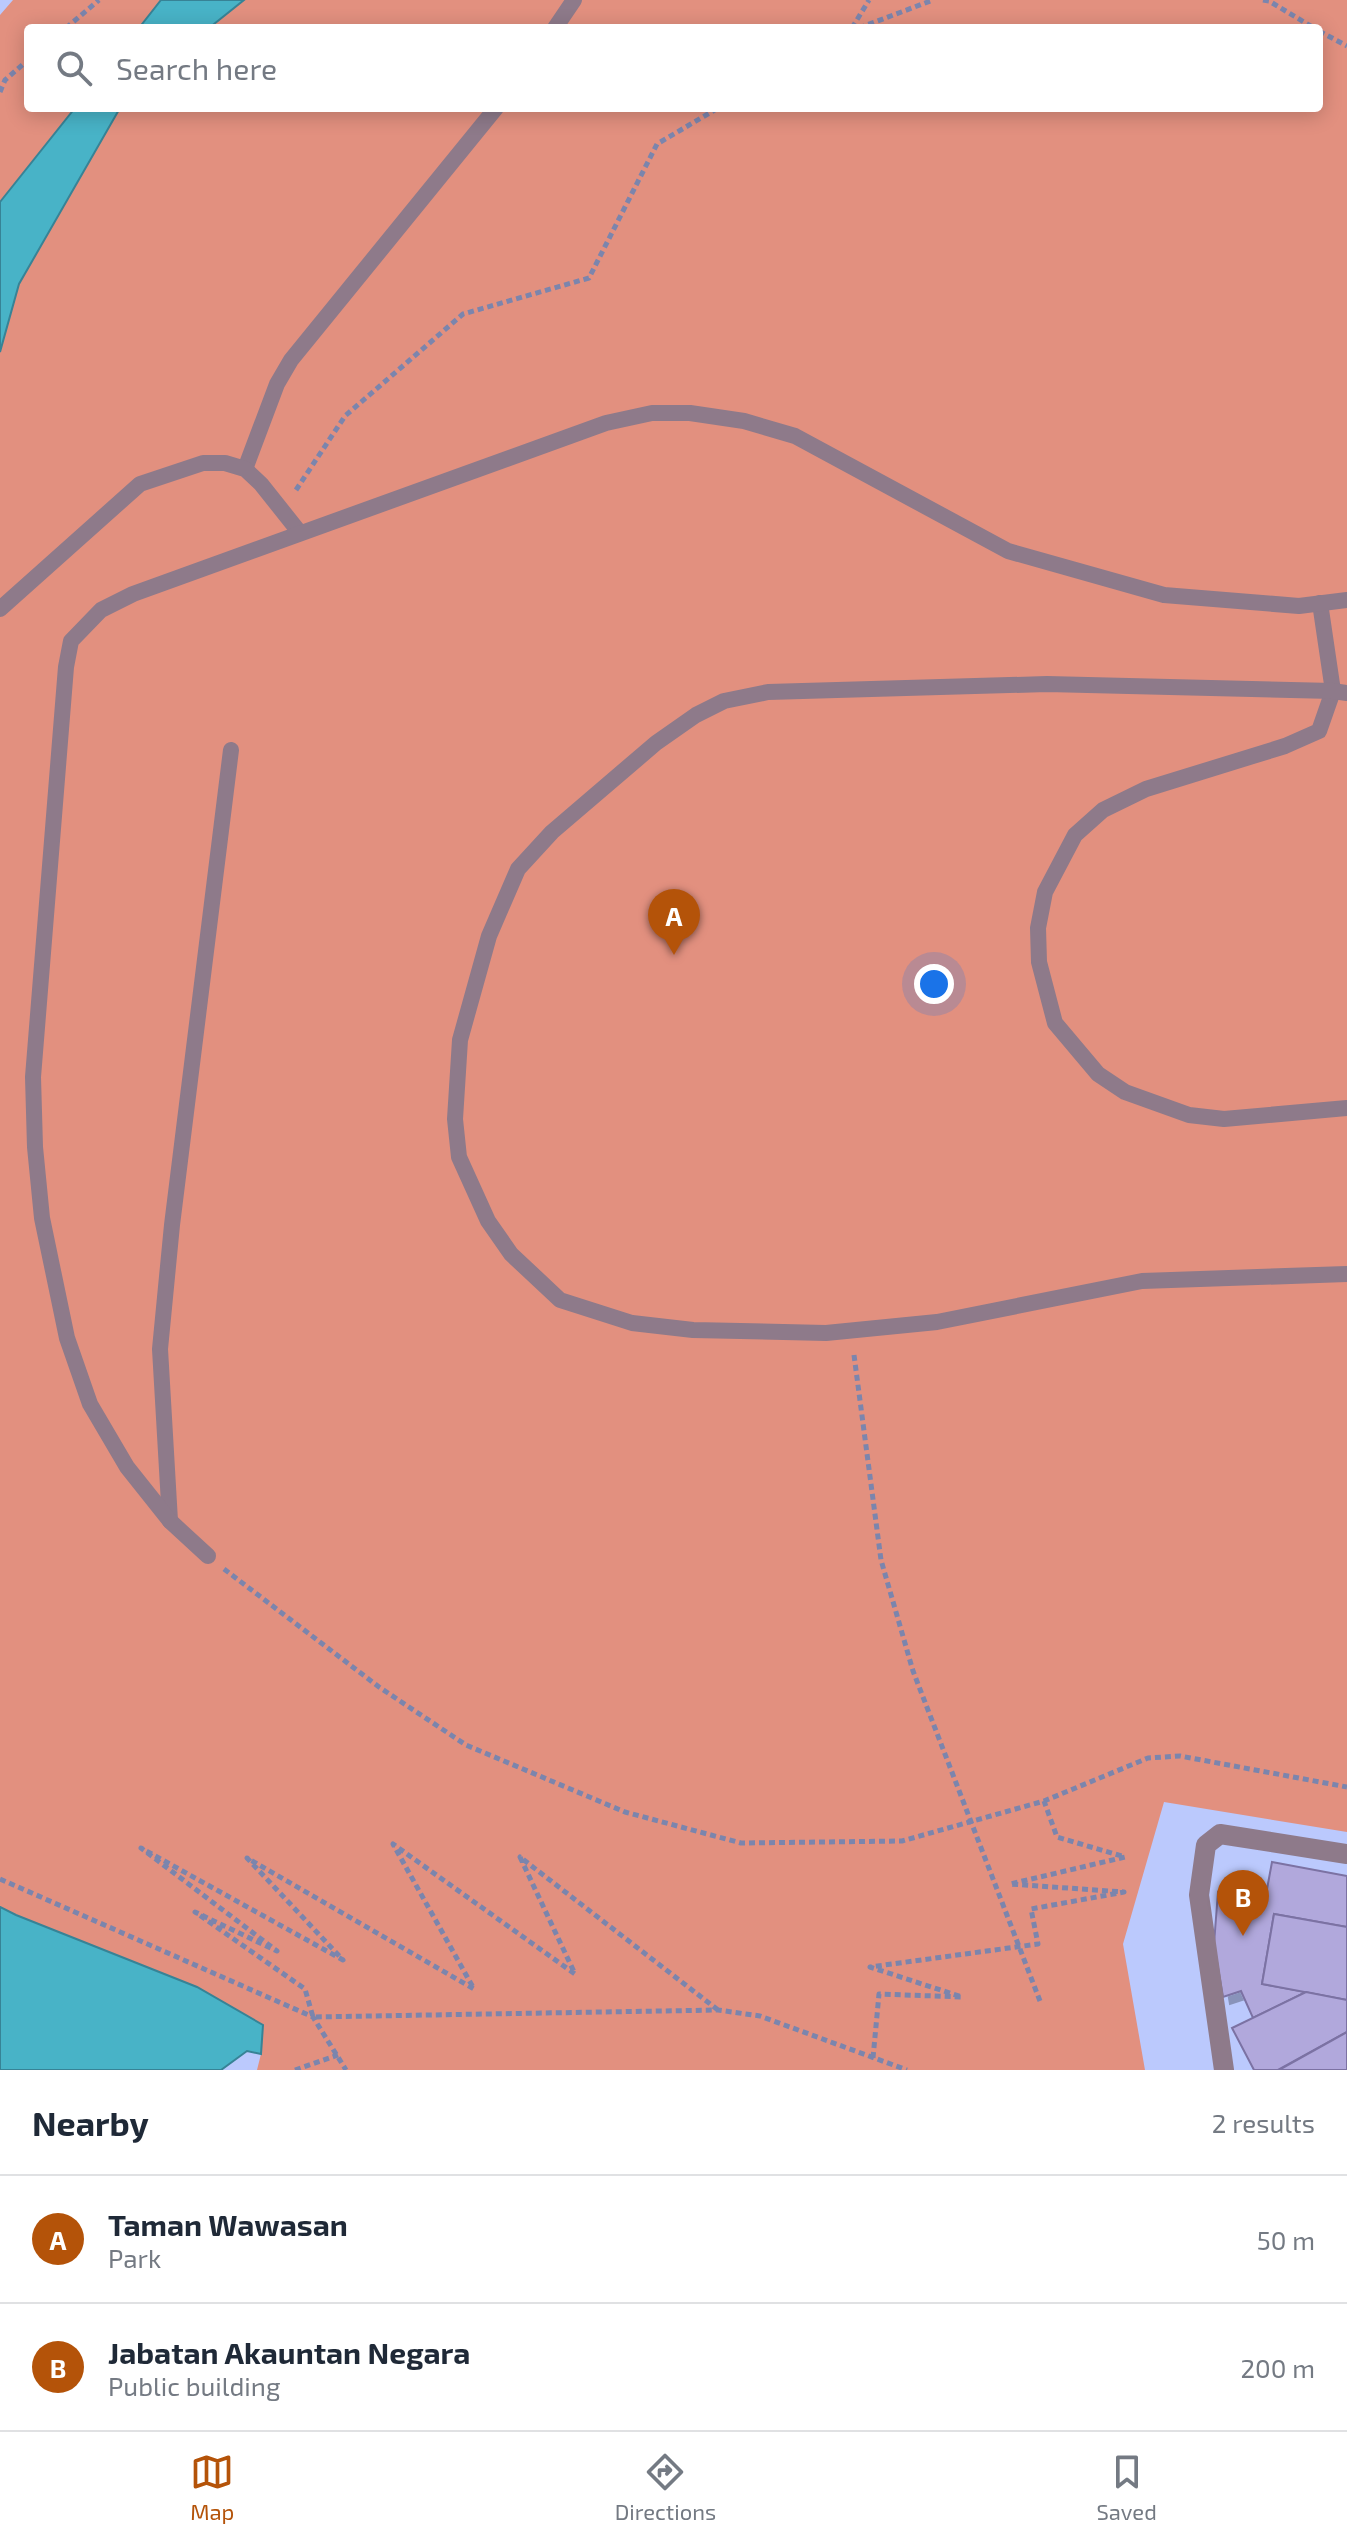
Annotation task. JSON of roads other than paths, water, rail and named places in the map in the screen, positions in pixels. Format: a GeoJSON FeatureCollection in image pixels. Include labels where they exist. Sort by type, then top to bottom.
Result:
{"type":"FeatureCollection","features":[{"type":"Feature","properties":{"kind":"street"},"geometry":{"type":"LineString","coordinates":[[1224,2070],[1199,1895],[1206,1845],[1220,1834],[1347,1854]]}},
{"type":"Feature","properties":{"kind":"lane"},"geometry":{"type":"LineString","coordinates":[[558,24],[574,0]]}},
{"type":"Feature","properties":{"kind":"lane"},"geometry":{"type":"LineString","coordinates":[[245,469],[277,384],[291,360],[493,112]]}},
{"type":"Feature","properties":{"kind":"lane"},"geometry":{"type":"LineString","coordinates":[[208,1556],[170,1521],[127,1467],[90,1404],[67,1338],[42,1218],[35,1147],[33,1077],[66,667],[71,641],[101,610],[133,594],[606,423],[652,413],[690,413],[744,421],[795,436],[1008,551],[1164,595],[1299,606],[1347,600]]}},
{"type":"Feature","properties":{"kind":"lane"},"geometry":{"type":"LineString","coordinates":[[0,609],[140,484],[203,463],[225,463],[245,469],[300,533]]}},
{"type":"Feature","properties":{"kind":"lane"},"geometry":{"type":"LineString","coordinates":[[1320,603],[1340,692],[1319,731],[1285,746],[1146,789],[1103,810],[1075,835],[1045,892],[1038,928],[1039,962],[1055,1023],[1098,1074],[1125,1092],[1189,1115],[1224,1119],[1347,1108]]}},
{"type":"Feature","properties":{"kind":"lane"},"geometry":{"type":"LineString","coordinates":[[1340,692],[1047,684],[768,692],[724,701],[696,715],[656,743],[552,832],[518,869],[489,936],[460,1040],[455,1119],[459,1157],[488,1221],[511,1254],[560,1300],[632,1323],[693,1330],[826,1333],[937,1322],[1142,1281],[1347,1274]]}},
{"type":"Feature","properties":{"kind":"lane"},"geometry":{"type":"LineString","coordinates":[[170,1521],[160,1349],[172,1225],[231,750]]}},
{"type":"Feature","properties":{"kind":"place","name":"Taman Wawasan"},"geometry":{"type":"Point","coordinates":[674,955]}},
{"type":"Feature","properties":{"kind":"place","name":"Jabatan Akauntan Negara"},"geometry":{"type":"Point","coordinates":[1243,1936]}}]}
